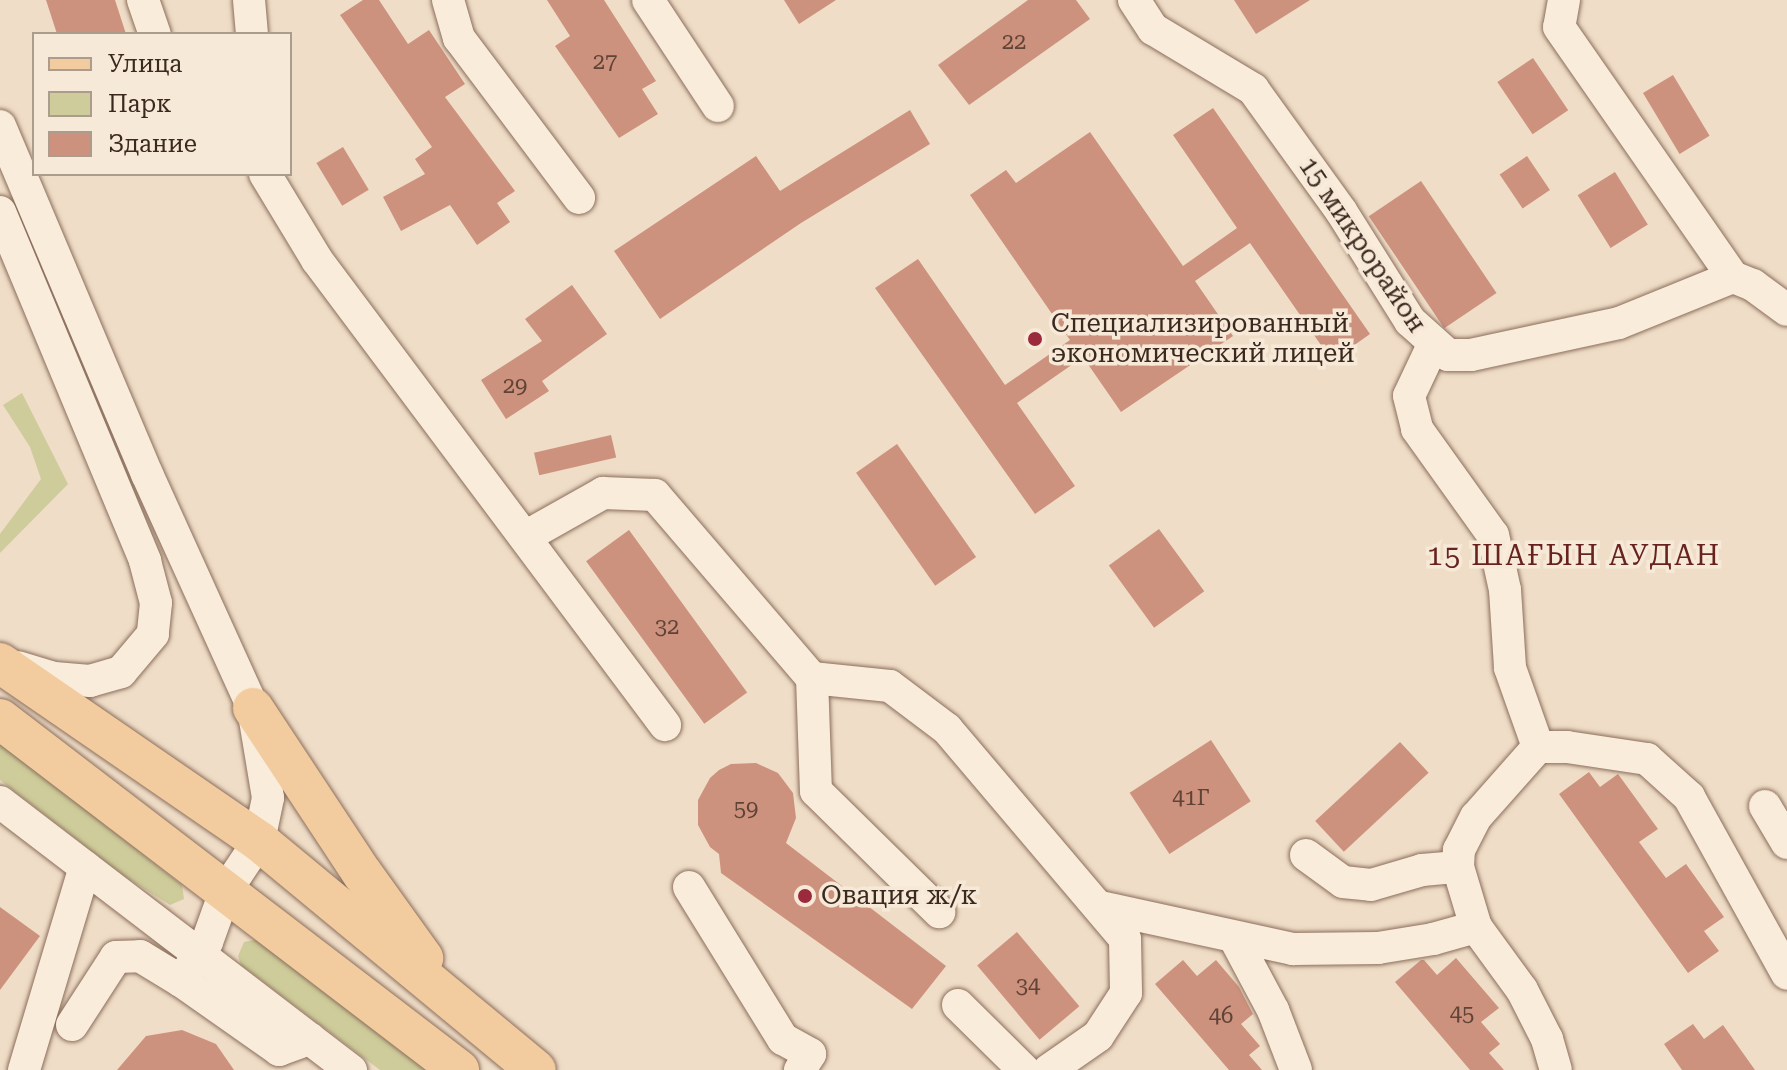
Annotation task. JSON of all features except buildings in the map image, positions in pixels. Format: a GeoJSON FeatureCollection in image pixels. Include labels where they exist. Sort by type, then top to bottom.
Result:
{"type":"FeatureCollection","features":[{"type":"Feature","properties":{"kind":"main road"},"geometry":{"type":"LineString","coordinates":[[0,662],[259,841],[536,1070]]}},
{"type":"Feature","properties":{"kind":"main road"},"geometry":{"type":"LineString","coordinates":[[253,708],[362,873],[461,1010]]}},
{"type":"Feature","properties":{"kind":"main road"},"geometry":{"type":"LineString","coordinates":[[0,719],[459,1070]]}},
{"type":"Feature","properties":{"kind":"street"},"geometry":{"type":"LineString","coordinates":[[143,0],[154,32]]}},
{"type":"Feature","properties":{"kind":"street"},"geometry":{"type":"LineString","coordinates":[[249,0],[252,32]]}},
{"type":"Feature","properties":{"kind":"street"},"geometry":{"type":"LineString","coordinates":[[448,0],[459,38],[579,198]]}},
{"type":"Feature","properties":{"kind":"street"},"geometry":{"type":"LineString","coordinates":[[648,0],[718,106]]}},
{"type":"Feature","properties":{"kind":"street","name":"15 микрорайон"},"geometry":{"type":"LineString","coordinates":[[1134,0],[1153,29],[1253,89],[1341,211],[1410,321],[1433,345],[1448,355],[1471,355],[1619,323],[1733,277]]}},
{"type":"Feature","properties":{"kind":"street"},"geometry":{"type":"LineString","coordinates":[[1564,0],[1559,27],[1733,277],[1753,285],[1787,310]]}},
{"type":"Feature","properties":{"kind":"street"},"geometry":{"type":"LineString","coordinates":[[0,126],[147,474],[253,708],[268,798],[259,841],[225,892],[207,942],[181,981]]}},
{"type":"Feature","properties":{"kind":"street"},"geometry":{"type":"LineString","coordinates":[[261,176],[317,260],[665,725]]}},
{"type":"Feature","properties":{"kind":"street"},"geometry":{"type":"LineString","coordinates":[[0,212],[145,561],[156,603],[153,634],[121,672],[90,681],[54,678],[0,662]]}},
{"type":"Feature","properties":{"kind":"street"},"geometry":{"type":"LineString","coordinates":[[1433,345],[1409,396],[1417,429],[1493,535],[1505,590],[1510,668],[1538,747]]}},
{"type":"Feature","properties":{"kind":"street"},"geometry":{"type":"LineString","coordinates":[[525,537],[603,493],[655,495],[812,678],[816,791],[939,912]]}},
{"type":"Feature","properties":{"kind":"street"},"geometry":{"type":"LineString","coordinates":[[812,678],[890,686],[947,729],[1125,939],[1126,993],[1098,1036],[1049,1070]]}},
{"type":"Feature","properties":{"kind":"street"},"geometry":{"type":"LineString","coordinates":[[1556,1070],[1547,1039],[1522,990],[1476,927],[1458,867],[1459,850],[1476,817],[1538,747],[1567,747],[1647,759],[1689,797],[1787,974]]}},
{"type":"Feature","properties":{"kind":"street"},"geometry":{"type":"LineString","coordinates":[[0,802],[351,1070]]}},
{"type":"Feature","properties":{"kind":"street"},"geometry":{"type":"LineString","coordinates":[[1765,806],[1787,843]]}},
{"type":"Feature","properties":{"kind":"street"},"geometry":{"type":"LineString","coordinates":[[1306,855],[1343,882],[1371,885],[1422,870],[1458,867]]}},
{"type":"Feature","properties":{"kind":"street"},"geometry":{"type":"LineString","coordinates":[[24,1070],[85,867]]}},
{"type":"Feature","properties":{"kind":"street"},"geometry":{"type":"LineString","coordinates":[[689,887],[783,1039],[810,1054],[800,1070]]}},
{"type":"Feature","properties":{"kind":"street"},"geometry":{"type":"LineString","coordinates":[[1100,907],[1293,949],[1378,948],[1433,939],[1476,927]]}},
{"type":"Feature","properties":{"kind":"street"},"geometry":{"type":"LineString","coordinates":[[1234,937],[1273,1010],[1296,1070]]}},
{"type":"Feature","properties":{"kind":"street"},"geometry":{"type":"LineString","coordinates":[[72,1025],[116,957],[140,956],[279,1050],[310,1039]]}},
{"type":"Feature","properties":{"kind":"street"},"geometry":{"type":"LineString","coordinates":[[958,1005],[1024,1070]]}},
{"type":"Feature","properties":{"kind":"street"},"geometry":{"type":"LineString","coordinates":[[303,1070],[310,1039]]}},
{"type":"Feature","properties":{"kind":"green space"},"geometry":{"type":"Polygon","coordinates":[[[22,393],[68,484],[0,553],[0,534],[41,479],[30,447],[3,405],[22,393]]]}},
{"type":"Feature","properties":{"kind":"green space"},"geometry":{"type":"Polygon","coordinates":[[[0,742],[182,885],[184,899],[170,905],[124,876],[0,780],[0,742]]]}},
{"type":"Feature","properties":{"kind":"green space"},"geometry":{"type":"Polygon","coordinates":[[[260,939],[427,1070],[380,1070],[241,965],[238,956],[244,942],[260,939]]]}},
{"type":"Feature","properties":{"kind":"place","name":"Специализированный экономический лицей"},"geometry":{"type":"Point","coordinates":[1035,339]}},
{"type":"Feature","properties":{"kind":"place","name":"Овация ж/к"},"geometry":{"type":"Point","coordinates":[805,896]}},
{"type":"Feature","properties":{"kind":"district","name":"15 ШАҒЫН АУДАН"},"geometry":{"type":"Point","coordinates":[1574,556]}}]}
